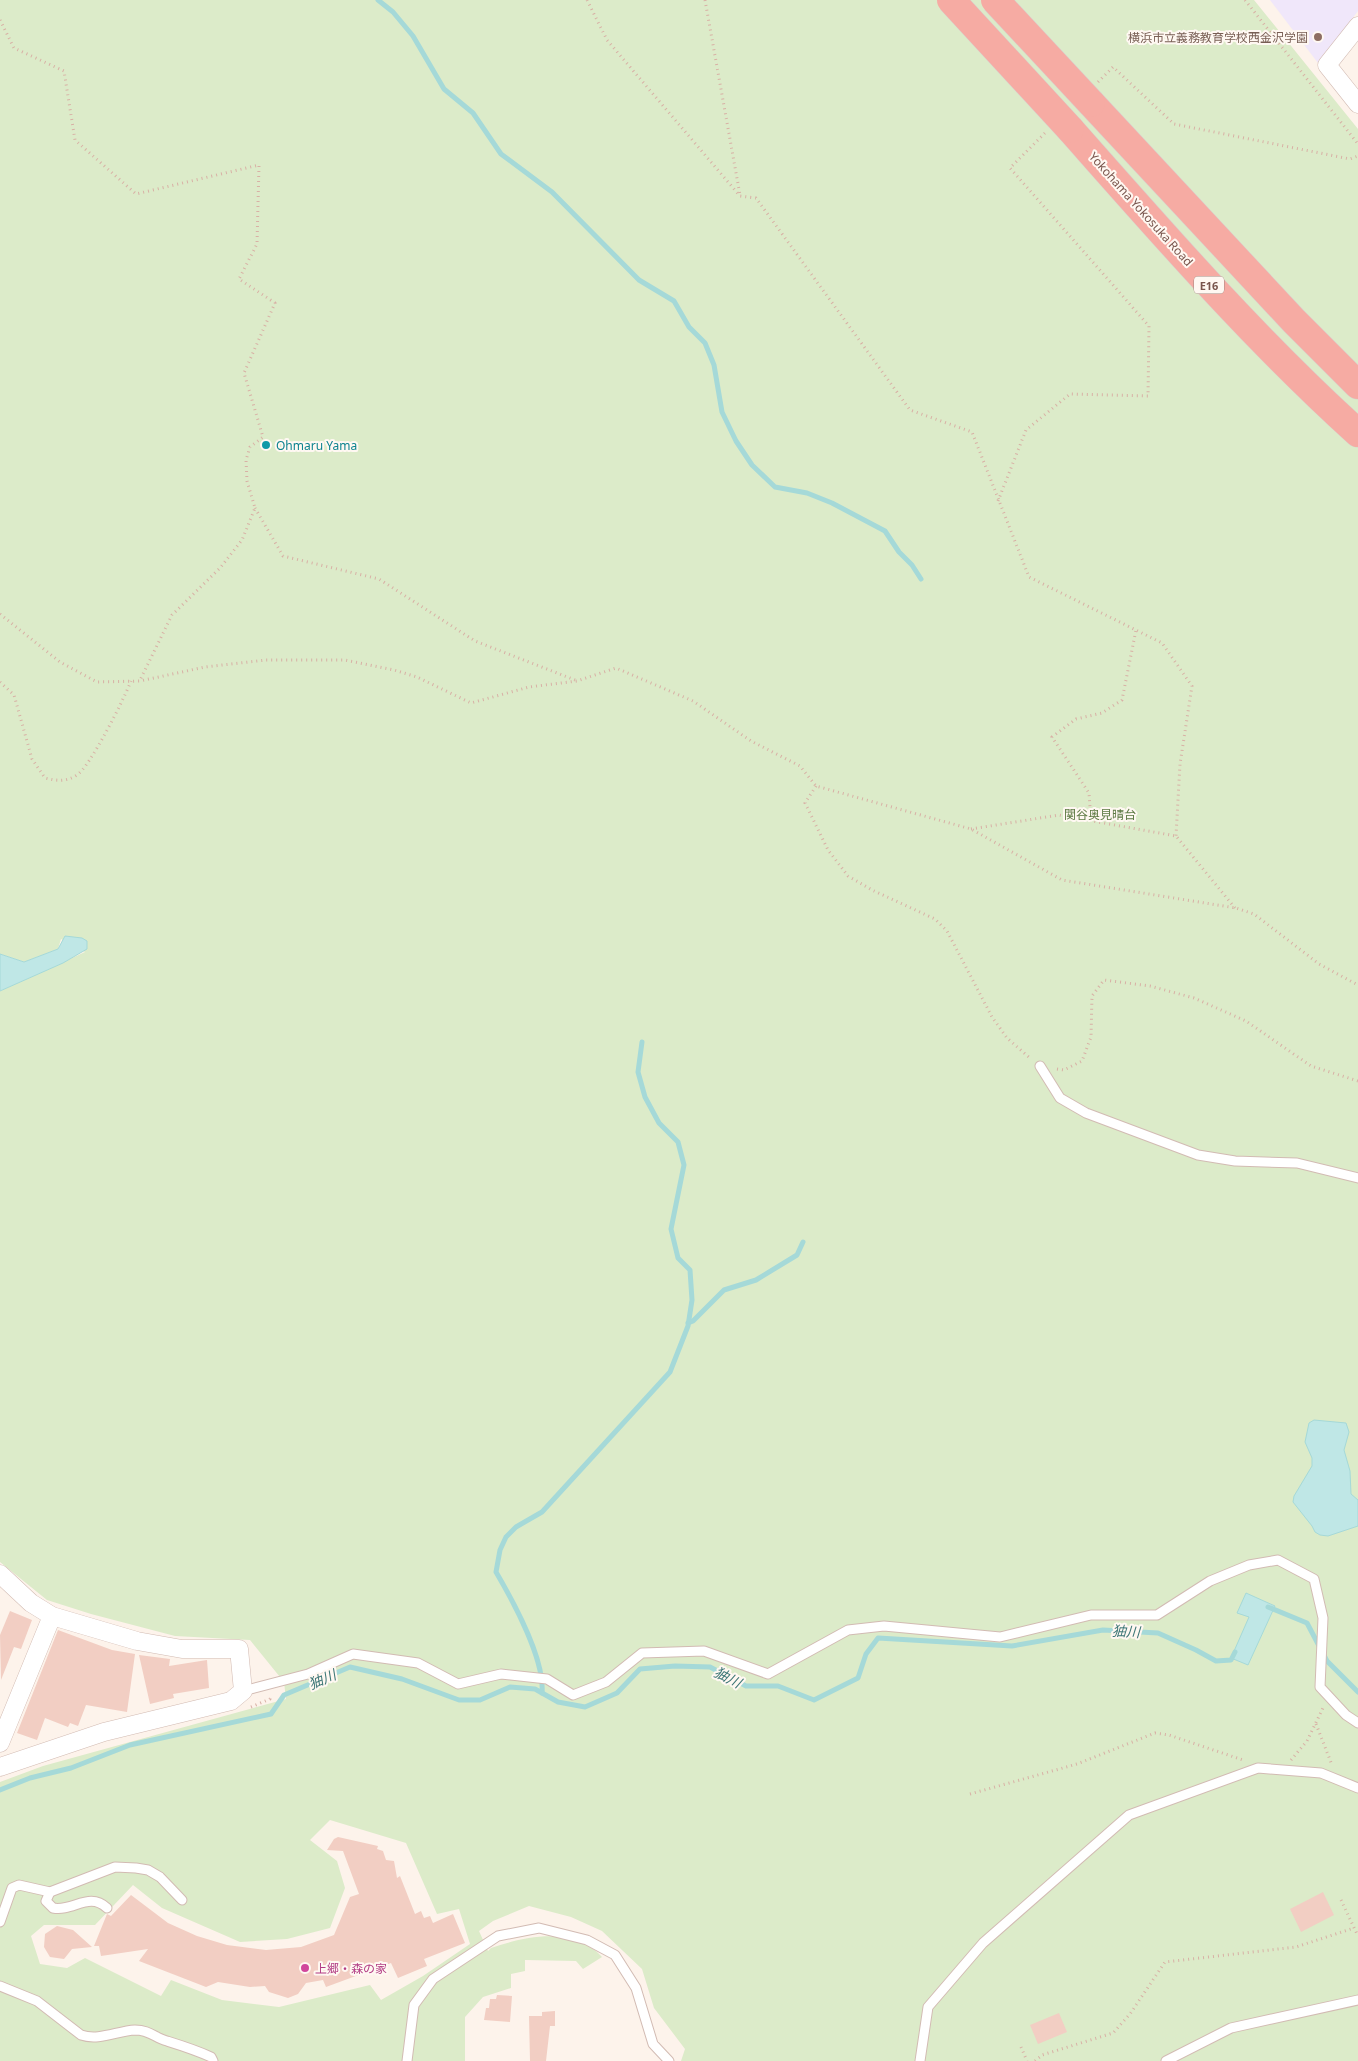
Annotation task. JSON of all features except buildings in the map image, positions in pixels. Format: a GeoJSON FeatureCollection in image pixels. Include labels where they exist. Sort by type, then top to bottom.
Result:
{"type":"FeatureCollection","features":[{"type":"Feature","properties":{"kind":"highway","name":"Yokohama Yokosuka Road"},"geometry":{"type":"LineString","coordinates":[[951,0],[1060,128],[1307,387],[1358,433]]}},
{"type":"Feature","properties":{"kind":"highway"},"geometry":{"type":"LineString","coordinates":[[995,0],[1092,95],[1294,321],[1358,385]]}},
{"type":"Feature","properties":{"kind":"street"},"geometry":{"type":"LineString","coordinates":[[1358,26],[1327,65],[1358,104]]}},
{"type":"Feature","properties":{"kind":"street"},"geometry":{"type":"LineString","coordinates":[[0,1574],[31,1603],[52,1616],[136,1641],[173,1648],[239,1650],[243,1691],[230,1701],[104,1732],[1,1765]]}},
{"type":"Feature","properties":{"kind":"street"},"geometry":{"type":"LineString","coordinates":[[0,1743],[52,1616]]}},
{"type":"Feature","properties":{"kind":"lane"},"geometry":{"type":"LineString","coordinates":[[1040,1066],[1060,1098],[1086,1113],[1198,1155],[1235,1160],[1297,1163],[1358,1178]]}},
{"type":"Feature","properties":{"kind":"lane"},"geometry":{"type":"LineString","coordinates":[[243,1691],[308,1674],[353,1654],[418,1663],[458,1684],[500,1674],[547,1679],[573,1695],[606,1682],[642,1654],[704,1651],[768,1674],[848,1630],[884,1626],[1000,1637],[1091,1615],[1157,1614],[1210,1581],[1249,1565],[1278,1560],[1314,1580],[1323,1618],[1320,1687],[1346,1715],[1358,1723]]}},
{"type":"Feature","properties":{"kind":"lane"},"geometry":{"type":"LineString","coordinates":[[920,2061],[928,2007],[983,1943],[1130,1815],[1258,1768],[1321,1773],[1358,1788]]}},
{"type":"Feature","properties":{"kind":"lane"},"geometry":{"type":"LineString","coordinates":[[0,1922],[12,1888],[19,1885],[50,1892],[115,1867],[148,1870],[160,1877],[182,1900]]}},
{"type":"Feature","properties":{"kind":"lane"},"geometry":{"type":"LineString","coordinates":[[50,1892],[46,1901],[52,1908],[71,1908],[86,1900],[95,1900],[107,1908]]}},
{"type":"Feature","properties":{"kind":"lane"},"geometry":{"type":"LineString","coordinates":[[407,2061],[414,2005],[433,1979],[498,1936],[539,1928],[587,1940],[615,1955],[636,1988],[653,2044],[669,2061]]}},
{"type":"Feature","properties":{"kind":"lane"},"geometry":{"type":"LineString","coordinates":[[0,1986],[37,2001],[81,2035],[90,2038],[136,2030],[154,2033],[165,2041],[190,2047],[211,2057],[213,2061]]}},
{"type":"Feature","properties":{"kind":"lane"},"geometry":{"type":"LineString","coordinates":[[1166,2061],[1231,2028],[1358,2000]]}},
{"type":"Feature","properties":{"kind":"path"},"geometry":{"type":"LineString","coordinates":[[587,0],[607,40],[740,196],[756,198],[910,410],[972,432],[1029,577],[1162,643],[1192,686],[1180,764],[1176,836]]}},
{"type":"Feature","properties":{"kind":"path"},"geometry":{"type":"LineString","coordinates":[[705,0],[740,196]]}},
{"type":"Feature","properties":{"kind":"path"},"geometry":{"type":"LineString","coordinates":[[1245,0],[1358,144]]}},
{"type":"Feature","properties":{"kind":"path"},"geometry":{"type":"LineString","coordinates":[[0,20],[14,48],[64,71],[75,140],[136,194],[259,165],[257,244],[239,278],[275,303],[244,373],[263,437],[250,447],[246,460],[247,481],[255,508],[282,556],[379,579],[475,641],[577,681]]}},
{"type":"Feature","properties":{"kind":"path"},"geometry":{"type":"LineString","coordinates":[[1092,95],[1113,67],[1174,124],[1350,159],[1358,156]]}},
{"type":"Feature","properties":{"kind":"path"},"geometry":{"type":"LineString","coordinates":[[998,501],[1026,430],[1070,394],[1148,396],[1149,326],[1010,168],[1060,128]]}},
{"type":"Feature","properties":{"kind":"path"},"geometry":{"type":"LineString","coordinates":[[140,681],[172,614],[220,568],[242,540],[255,508]]}},
{"type":"Feature","properties":{"kind":"path"},"geometry":{"type":"LineString","coordinates":[[0,614],[60,662],[97,682],[140,681],[205,667],[266,660],[345,660],[394,670],[417,677],[471,703],[529,687],[577,681],[616,668],[693,701],[751,741],[800,766],[816,786],[971,829],[1062,880],[1236,908],[1254,914],[1319,964],[1358,985]]}},
{"type":"Feature","properties":{"kind":"path"},"geometry":{"type":"LineString","coordinates":[[1091,821],[1089,793],[1052,736],[1076,719],[1102,713],[1122,700],[1136,630]]}},
{"type":"Feature","properties":{"kind":"path"},"geometry":{"type":"LineString","coordinates":[[0,682],[14,695],[32,759],[45,778],[60,782],[79,774],[109,726],[131,681]]}},
{"type":"Feature","properties":{"kind":"path"},"geometry":{"type":"LineString","coordinates":[[816,786],[805,803],[828,850],[841,869],[872,890],[934,919],[947,931],[992,1017],[1007,1038],[1040,1066],[1064,1070],[1082,1061],[1091,1037],[1092,996],[1104,980],[1150,986],[1194,998],[1246,1021],[1311,1066],[1358,1081]]}},
{"type":"Feature","properties":{"kind":"path"},"geometry":{"type":"LineString","coordinates":[[971,829],[1059,815],[1176,836],[1236,908]]}},
{"type":"Feature","properties":{"kind":"path"},"geometry":{"type":"LineString","coordinates":[[1283,1770],[1307,1741],[1328,1696]]}},
{"type":"Feature","properties":{"kind":"path"},"geometry":{"type":"LineString","coordinates":[[1316,1724],[1338,1780]]}},
{"type":"Feature","properties":{"kind":"path"},"geometry":{"type":"LineString","coordinates":[[970,1794],[1076,1764],[1155,1733],[1244,1761],[1258,1768]]}},
{"type":"Feature","properties":{"kind":"path"},"geometry":{"type":"LineString","coordinates":[[1341,1900],[1358,1936]]}},
{"type":"Feature","properties":{"kind":"path"},"geometry":{"type":"LineString","coordinates":[[1035,2061],[1042,2055],[1113,2033],[1130,2014],[1165,1962],[1296,1947],[1354,1928]]}},
{"type":"Feature","properties":{"kind":"path"},"geometry":{"type":"LineString","coordinates":[[1021,2047],[1027,2061]]}},
{"type":"Feature","properties":{"kind":"shaded area","name":"横浜市立義務教育学校西金沢学園"},"geometry":{"type":"Polygon","coordinates":[[[1270,0],[1358,0],[1358,11],[1318,63],[1270,0]]]}},
{"type":"Feature","properties":{"kind":"green space","name":"関谷奥見晴台"},"geometry":{"type":"Polygon","coordinates":[[[0,0],[1254,0],[1358,129],[1358,2061],[681,2061],[685,2049],[654,2008],[642,1969],[602,1931],[571,1917],[529,1906],[493,1921],[479,1931],[488,1951],[491,1948],[519,1940],[549,1936],[564,1937],[578,1941],[591,1947],[602,1957],[583,1969],[576,1961],[525,1960],[525,1971],[511,1974],[511,1988],[483,1997],[465,2017],[465,2061],[0,2061],[0,1782],[43,1766],[286,1699],[284,1682],[250,1640],[175,1636],[91,1614],[47,1600],[0,1562],[0,991],[85,952],[61,939],[58,949],[24,962],[0,954],[0,0]],[[330,1820],[310,1840],[337,1861],[345,1888],[330,1928],[287,1939],[240,1942],[162,1908],[133,1885],[95,1925],[44,1925],[31,1936],[40,1964],[67,1968],[85,1958],[161,1996],[171,1980],[222,2000],[279,2007],[370,1985],[381,2000],[423,1976],[470,1944],[459,1909],[437,1914],[406,1843],[330,1820]]]}},
{"type":"Feature","properties":{"kind":"water"},"geometry":{"type":"Polygon","coordinates":[[[65,936],[82,938],[87,941],[87,949],[63,963],[0,991],[0,954],[24,962],[58,949],[65,936]]]}},
{"type":"Feature","properties":{"kind":"water"},"geometry":{"type":"Polygon","coordinates":[[[1314,1420],[1346,1423],[1349,1432],[1344,1450],[1350,1471],[1351,1494],[1358,1500],[1358,1526],[1328,1536],[1315,1532],[1293,1502],[1294,1496],[1312,1466],[1312,1458],[1305,1442],[1309,1423],[1314,1420]]]}},
{"type":"Feature","properties":{"kind":"water"},"geometry":{"type":"Polygon","coordinates":[[[1246,1593],[1275,1606],[1248,1665],[1231,1658],[1249,1617],[1237,1613],[1246,1593]]]}},
{"type":"Feature","properties":{"kind":"waterway"},"geometry":{"type":"LineString","coordinates":[[378,0],[393,12],[413,36],[444,89],[473,113],[501,154],[552,192],[639,280],[674,301],[689,327],[705,343],[714,365],[722,412],[736,441],[752,465],[775,487],[807,493],[832,503],[885,531],[921,579]]}},
{"type":"Feature","properties":{"kind":"waterway"},"geometry":{"type":"LineString","coordinates":[[542,1693],[542,1680],[533,1648],[519,1614],[496,1572],[500,1550],[506,1537],[516,1527],[542,1512],[670,1372],[688,1326],[692,1300],[690,1270],[678,1258],[671,1229],[684,1165],[678,1142],[659,1123],[645,1097],[638,1072],[642,1042]]}},
{"type":"Feature","properties":{"kind":"waterway"},"geometry":{"type":"LineString","coordinates":[[688,1323],[693,1321],[724,1290],[756,1280],[797,1255],[803,1242]]}},
{"type":"Feature","properties":{"kind":"waterway","name":"㹨川"},"geometry":{"type":"LineString","coordinates":[[1268,1607],[1307,1623],[1327,1661],[1358,1692]]}},
{"type":"Feature","properties":{"kind":"waterway","name":"㹨川"},"geometry":{"type":"LineString","coordinates":[[0,1790],[30,1778],[71,1768],[130,1745],[271,1714],[284,1695],[350,1667],[402,1679],[459,1700],[480,1700],[510,1687],[535,1689],[558,1702],[585,1707],[617,1693],[640,1669],[675,1666],[710,1667],[746,1686],[778,1686],[814,1700],[858,1678],[866,1654],[878,1638],[1012,1646],[1103,1630],[1158,1633],[1216,1661],[1231,1660],[1235,1652]]}},
{"type":"Feature","properties":{"kind":"place","name":"横浜市立義務教育学校西金沢学園"},"geometry":{"type":"Point","coordinates":[1318,37]}},
{"type":"Feature","properties":{"kind":"place","name":"Ohmaru Yama"},"geometry":{"type":"Point","coordinates":[266,445]}},
{"type":"Feature","properties":{"kind":"place","name":"上郷・森の家"},"geometry":{"type":"Point","coordinates":[305,1968]}}]}
